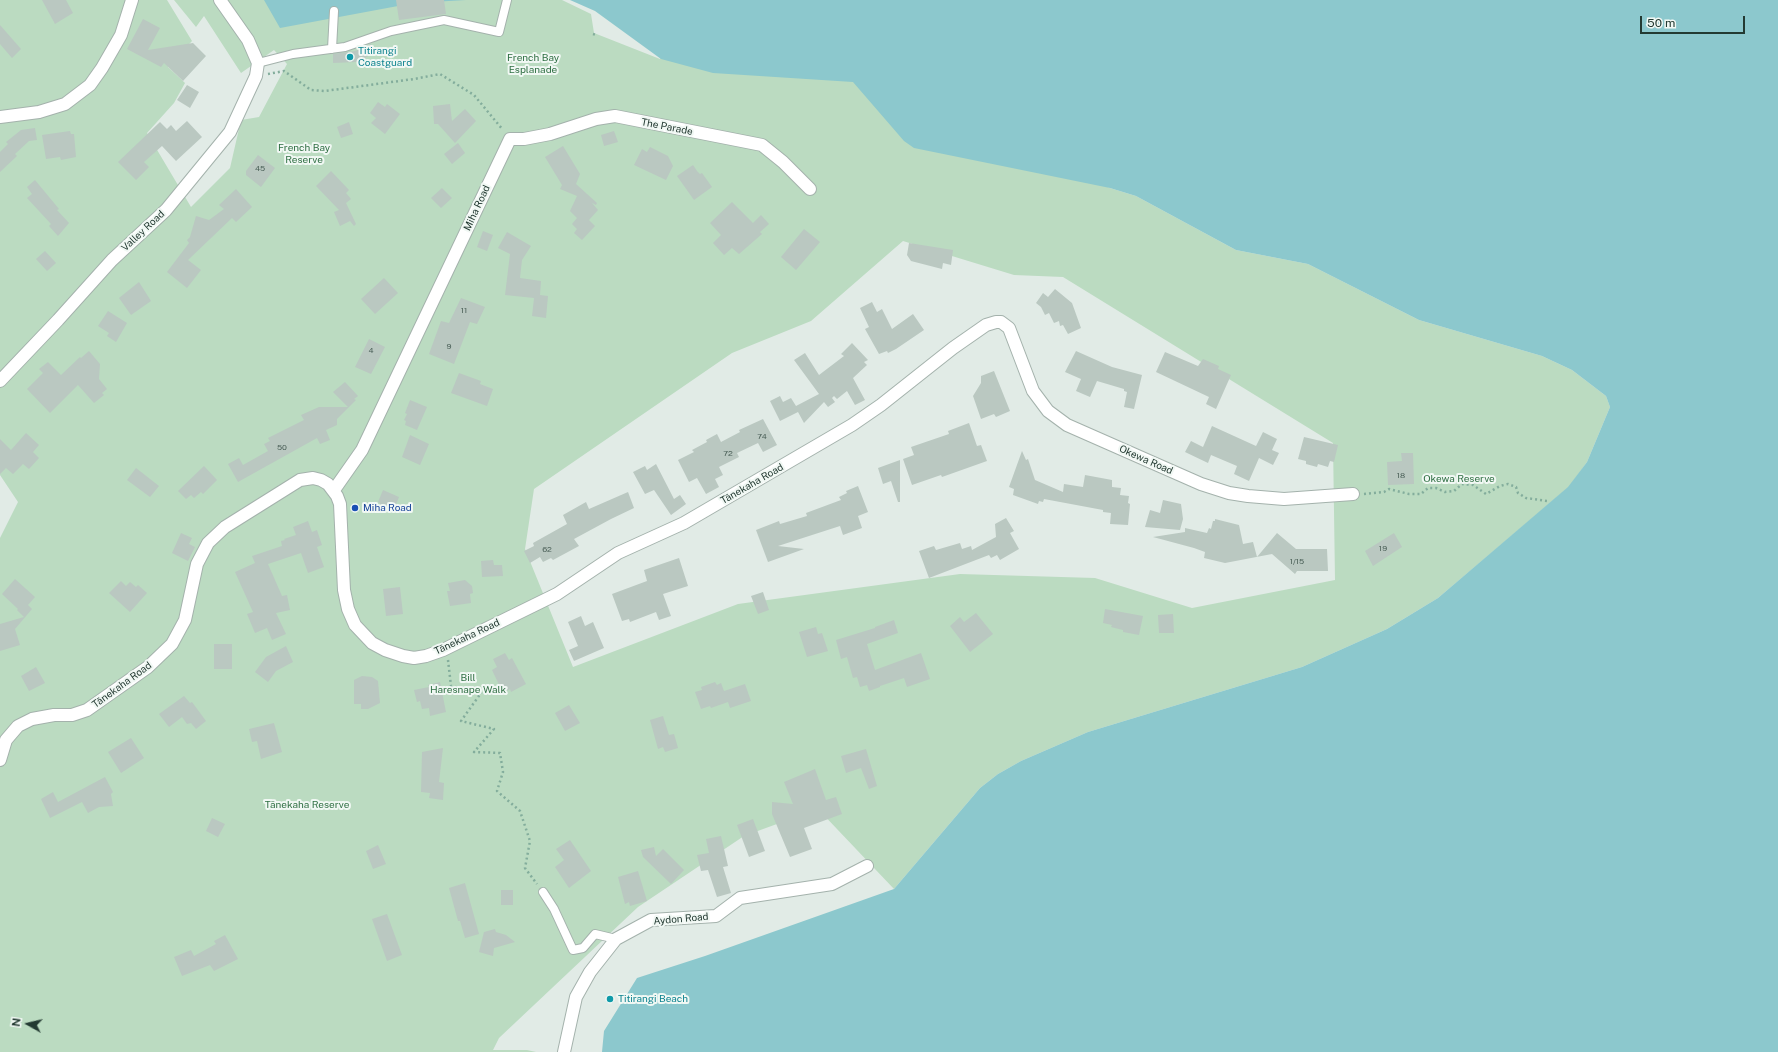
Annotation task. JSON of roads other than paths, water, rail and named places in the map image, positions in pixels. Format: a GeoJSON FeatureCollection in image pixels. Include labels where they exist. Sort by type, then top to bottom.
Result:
{"type":"FeatureCollection","features":[{"type":"Feature","properties":{"kind":"street"},"geometry":{"type":"LineString","coordinates":[[0,117],[39,112],[65,104],[90,85],[102,68],[121,35],[132,0]]}},
{"type":"Feature","properties":{"kind":"street"},"geometry":{"type":"LineString","coordinates":[[220,0],[248,40],[258,63]]}},
{"type":"Feature","properties":{"kind":"street","name":"Valley Road"},"geometry":{"type":"LineString","coordinates":[[0,381],[112,260],[166,210],[197,174],[230,132],[256,76],[258,63]]}},
{"type":"Feature","properties":{"kind":"street","name":"The Parade"},"geometry":{"type":"LineString","coordinates":[[510,139],[550,134],[596,119],[615,116],[762,145],[783,162],[810,189]]}},
{"type":"Feature","properties":{"kind":"street","name":"Miha Road"},"geometry":{"type":"LineString","coordinates":[[334,490],[362,450],[510,139]]}},
{"type":"Feature","properties":{"kind":"street","name":"Tānekaha Road"},"geometry":{"type":"LineString","coordinates":[[0,760],[6,740],[18,726],[32,719],[54,715],[72,715],[87,710],[148,667],[172,644],[185,620],[197,564],[208,543],[225,527],[300,480],[313,478],[328,484],[334,490],[340,504],[344,590],[348,609],[355,625],[372,643],[385,650],[414,658],[426,656],[442,650],[557,594],[618,553],[684,523],[852,425],[986,325],[1000,322]]}},
{"type":"Feature","properties":{"kind":"street","name":"Okewa Road"},"geometry":{"type":"LineString","coordinates":[[1000,322],[1009,328],[1033,391],[1048,411],[1067,425],[1201,484],[1229,493],[1284,499],[1353,494]]}},
{"type":"Feature","properties":{"kind":"street","name":"Aydon Road"},"geometry":{"type":"LineString","coordinates":[[564,1052],[576,997],[590,972],[616,939],[651,920],[716,916],[740,898],[832,884],[867,866]]}},
{"type":"Feature","properties":{"kind":"lane"},"geometry":{"type":"LineString","coordinates":[[258,63],[293,54],[345,47],[391,31],[444,20],[499,32],[507,0]]}},
{"type":"Feature","properties":{"kind":"lane"},"geometry":{"type":"LineString","coordinates":[[332,49],[334,11]]}},
{"type":"Feature","properties":{"kind":"lane"},"geometry":{"type":"LineString","coordinates":[[543,892],[554,909],[573,950],[583,948],[595,934],[616,939]]}},
{"type":"Feature","properties":{"kind":"water"},"geometry":{"type":"Polygon","coordinates":[[[264,0],[466,0],[414,3],[280,28],[264,0]]]}},
{"type":"Feature","properties":{"kind":"water"},"geometry":{"type":"Polygon","coordinates":[[[570,0],[1778,0],[1778,1052],[602,1052],[604,1031],[637,978],[705,956],[894,889],[980,788],[998,774],[1021,761],[1088,732],[1302,667],[1387,629],[1438,598],[1568,487],[1587,462],[1610,407],[1606,396],[1572,370],[1542,356],[1419,320],[1308,264],[1236,250],[1136,196],[1110,188],[914,148],[904,141],[853,82],[713,73],[661,59],[595,11],[570,0]]]}},
{"type":"Feature","properties":{"kind":"place","name":"Titirangi Coastguard"},"geometry":{"type":"Point","coordinates":[350,57]}},
{"type":"Feature","properties":{"kind":"place","name":"Miha Road"},"geometry":{"type":"Point","coordinates":[355,508]}},
{"type":"Feature","properties":{"kind":"place","name":"Titirangi Beach"},"geometry":{"type":"Point","coordinates":[610,999]}},
{"type":"Feature","properties":{"kind":"park label","name":"French Bay Esplanade"},"geometry":{"type":"Point","coordinates":[533,64]}},
{"type":"Feature","properties":{"kind":"park label","name":"French Bay Reserve"},"geometry":{"type":"Point","coordinates":[304,154]}},
{"type":"Feature","properties":{"kind":"park label","name":"Okewa Reserve"},"geometry":{"type":"Point","coordinates":[1459,479]}},
{"type":"Feature","properties":{"kind":"park label","name":"Bill Haresnape Walk"},"geometry":{"type":"Point","coordinates":[468,684]}},
{"type":"Feature","properties":{"kind":"park label","name":"Tānekaha Reserve"},"geometry":{"type":"Point","coordinates":[307,805]}}]}
